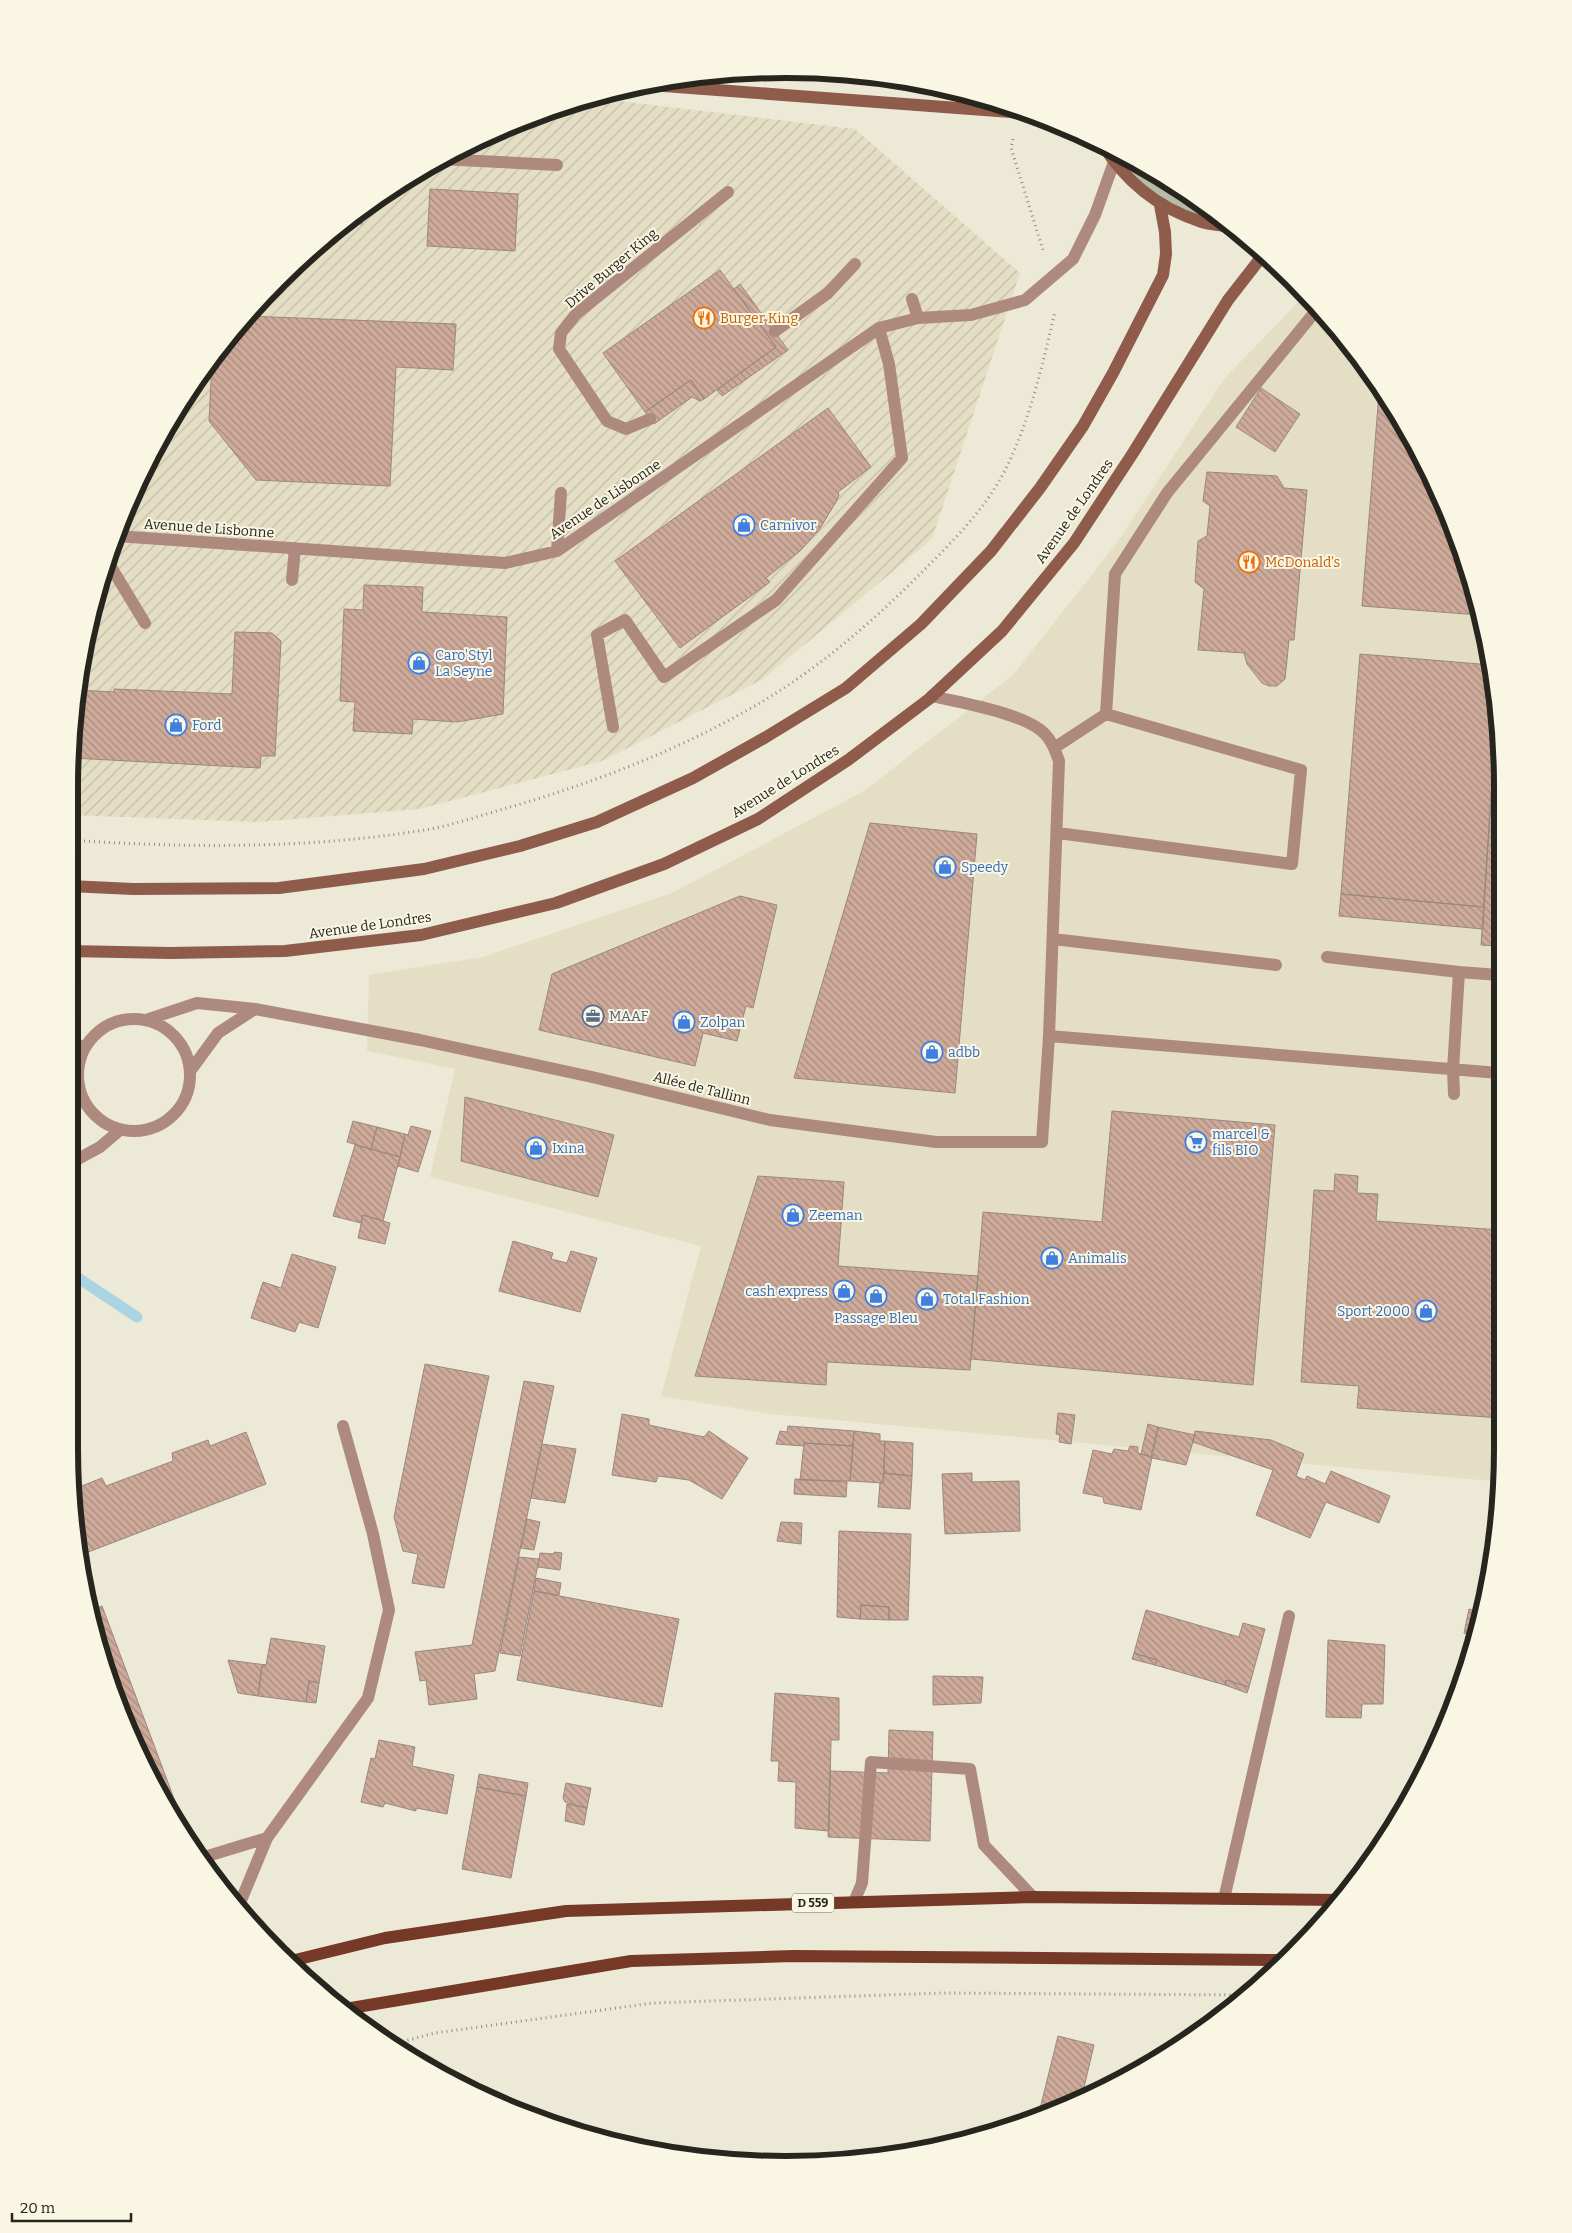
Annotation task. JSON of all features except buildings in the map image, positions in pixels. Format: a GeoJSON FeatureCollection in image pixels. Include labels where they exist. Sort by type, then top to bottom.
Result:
{"type":"FeatureCollection","features":[{"type":"Feature","properties":{"kind":"main road"},"geometry":{"type":"LineString","coordinates":[[675,87],[1001,111]]}},
{"type":"Feature","properties":{"kind":"main road"},"geometry":{"type":"LineString","coordinates":[[1111,157],[1135,186],[1160,205],[1200,221],[1217,224]]}},
{"type":"Feature","properties":{"kind":"main road"},"geometry":{"type":"LineString","coordinates":[[78,886],[134,889],[279,888],[424,869],[520,846],[597,822],[693,778],[766,737],[846,688],[921,624],[991,551],[1040,488],[1083,426],[1113,373],[1163,275],[1166,254],[1160,205]]}},
{"type":"Feature","properties":{"kind":"main road","name":"Avenue de Londres"},"geometry":{"type":"LineString","coordinates":[[78,951],[170,953],[285,951],[421,936],[556,903],[664,864],[758,818],[848,760],[932,696],[1002,631],[1074,543],[1133,453],[1228,300],[1260,259]]}},
{"type":"Feature","properties":{"kind":"main road","name":"D 559"},"geometry":{"type":"LineString","coordinates":[[297,1959],[385,1938],[566,1911],[1033,1897],[1330,1900]]}},
{"type":"Feature","properties":{"kind":"main road"},"geometry":{"type":"LineString","coordinates":[[353,2008],[631,1961],[793,1956],[1274,1960]]}},
{"type":"Feature","properties":{"kind":"lane"},"geometry":{"type":"LineString","coordinates":[[456,160],[557,164]]}},
{"type":"Feature","properties":{"kind":"lane","name":"Avenue de Lisbonne"},"geometry":{"type":"LineString","coordinates":[[123,536],[505,563],[558,551],[878,328],[918,318],[971,314],[1025,300],[1073,259],[1094,214],[1114,162]]}},
{"type":"Feature","properties":{"kind":"lane","name":"Drive Burger King"},"geometry":{"type":"LineString","coordinates":[[650,419],[626,430],[608,421],[559,350],[561,334],[576,314],[728,192]]}},
{"type":"Feature","properties":{"kind":"lane"},"geometry":{"type":"LineString","coordinates":[[775,332],[828,293],[855,264]]}},
{"type":"Feature","properties":{"kind":"lane"},"geometry":{"type":"LineString","coordinates":[[912,299],[918,318]]}},
{"type":"Feature","properties":{"kind":"lane"},"geometry":{"type":"LineString","coordinates":[[1106,714],[1115,574],[1166,493],[1314,313]]}},
{"type":"Feature","properties":{"kind":"lane"},"geometry":{"type":"LineString","coordinates":[[613,727],[597,635],[625,620],[664,678],[776,600],[902,458],[889,364],[878,328]]}},
{"type":"Feature","properties":{"kind":"lane"},"geometry":{"type":"LineString","coordinates":[[558,551],[562,493]]}},
{"type":"Feature","properties":{"kind":"lane"},"geometry":{"type":"LineString","coordinates":[[292,580],[295,548]]}},
{"type":"Feature","properties":{"kind":"lane"},"geometry":{"type":"LineString","coordinates":[[112,569],[145,623]]}},
{"type":"Feature","properties":{"kind":"lane"},"geometry":{"type":"LineString","coordinates":[[932,696],[998,712],[1032,725],[1045,734],[1054,748],[1059,761],[1058,833],[1049,1036],[1494,1073]]}},
{"type":"Feature","properties":{"kind":"lane"},"geometry":{"type":"LineString","coordinates":[[1054,748],[1106,714],[1301,770],[1292,864],[1058,833]]}},
{"type":"Feature","properties":{"kind":"lane"},"geometry":{"type":"LineString","coordinates":[[1053,939],[1276,965]]}},
{"type":"Feature","properties":{"kind":"lane"},"geometry":{"type":"LineString","coordinates":[[1327,957],[1494,975]]}},
{"type":"Feature","properties":{"kind":"lane"},"geometry":{"type":"LineString","coordinates":[[1454,1094],[1452,1070],[1459,972]]}},
{"type":"Feature","properties":{"kind":"lane","name":"Allée de Tallinn"},"geometry":{"type":"LineString","coordinates":[[146,1020],[197,1002],[255,1009],[439,1044],[592,1077],[770,1120],[936,1142],[1042,1142],[1049,1036]]}},
{"type":"Feature","properties":{"kind":"lane"},"geometry":{"type":"LineString","coordinates":[[191,1070],[218,1033],[255,1009]]}},
{"type":"Feature","properties":{"kind":"lane"},"geometry":{"type":"LineString","coordinates":[[128,1018],[146,1020],[163,1026],[177,1038],[186,1053],[191,1070],[189,1088],[183,1104],[171,1118],[156,1127],[138,1132],[120,1130],[104,1122],[90,1110],[82,1096],[78,1080],[78,1064],[84,1048],[95,1034],[111,1024],[128,1018]]}},
{"type":"Feature","properties":{"kind":"lane"},"geometry":{"type":"LineString","coordinates":[[78,1045],[84,1048]]}},
{"type":"Feature","properties":{"kind":"lane"},"geometry":{"type":"LineString","coordinates":[[78,1159],[100,1147],[120,1130]]}},
{"type":"Feature","properties":{"kind":"lane"},"geometry":{"type":"LineString","coordinates":[[241,1900],[267,1838],[368,1698],[389,1610],[373,1534],[343,1426]]}},
{"type":"Feature","properties":{"kind":"lane"},"geometry":{"type":"LineString","coordinates":[[1224,1899],[1290,1616]]}},
{"type":"Feature","properties":{"kind":"lane"},"geometry":{"type":"LineString","coordinates":[[854,1902],[862,1883],[871,1762],[970,1769],[984,1844],[1033,1897]]}},
{"type":"Feature","properties":{"kind":"lane"},"geometry":{"type":"LineString","coordinates":[[208,1856],[267,1838]]}},
{"type":"Feature","properties":{"kind":"path"},"geometry":{"type":"LineString","coordinates":[[401,2042],[435,2033],[653,2003],[943,1992],[1235,1995]]}},
{"type":"Feature","properties":{"kind":"shaded area"},"geometry":{"type":"Polygon","coordinates":[[[611,100],[855,129],[1020,273],[932,539],[763,679],[602,761],[419,809],[258,822],[78,815],[79,740],[91,648],[115,558],[131,515],[172,432],[197,392],[253,319],[285,285],[319,253],[392,197],[432,172],[515,131],[558,115],[611,100]]]}},
{"type":"Feature","properties":{"kind":"shaded area"},"geometry":{"type":"Polygon","coordinates":[[[1301,300],[1348,355],[1375,392],[1400,432],[1441,515],[1457,558],[1481,648],[1493,740],[1494,786],[1493,1481],[771,1414],[661,1396],[701,1246],[430,1177],[455,1069],[367,1051],[369,975],[483,957],[672,893],[864,791],[1013,675],[1119,540],[1224,379],[1301,300]]]}},
{"type":"Feature","properties":{"kind":"green space"},"geometry":{"type":"Polygon","coordinates":[[[1120,162],[1180,197],[1213,221],[1160,205],[1120,162]]]}},
{"type":"Feature","properties":{"kind":"waterway"},"geometry":{"type":"LineString","coordinates":[[78,1278],[137,1317]]}},
{"type":"Feature","properties":{"kind":"place","name":"Burger King"},"geometry":{"type":"Point","coordinates":[704,318]}},
{"type":"Feature","properties":{"kind":"place","name":"Carnivor"},"geometry":{"type":"Point","coordinates":[744,525]}},
{"type":"Feature","properties":{"kind":"place","name":"McDonald's"},"geometry":{"type":"Point","coordinates":[1249,562]}},
{"type":"Feature","properties":{"kind":"place","name":"Caro'Styl La Seyne"},"geometry":{"type":"Point","coordinates":[419,663]}},
{"type":"Feature","properties":{"kind":"place","name":"Ford"},"geometry":{"type":"Point","coordinates":[176,725]}},
{"type":"Feature","properties":{"kind":"place","name":"Speedy"},"geometry":{"type":"Point","coordinates":[945,867]}},
{"type":"Feature","properties":{"kind":"place","name":"MAAF"},"geometry":{"type":"Point","coordinates":[593,1016]}},
{"type":"Feature","properties":{"kind":"place","name":"Zolpan"},"geometry":{"type":"Point","coordinates":[684,1022]}},
{"type":"Feature","properties":{"kind":"place","name":"adbb"},"geometry":{"type":"Point","coordinates":[932,1052]}},
{"type":"Feature","properties":{"kind":"place","name":"marcel & fils BIO"},"geometry":{"type":"Point","coordinates":[1196,1142]}},
{"type":"Feature","properties":{"kind":"place","name":"Ixina"},"geometry":{"type":"Point","coordinates":[536,1148]}},
{"type":"Feature","properties":{"kind":"place","name":"Zeeman"},"geometry":{"type":"Point","coordinates":[793,1215]}},
{"type":"Feature","properties":{"kind":"place","name":"Animalis"},"geometry":{"type":"Point","coordinates":[1052,1258]}},
{"type":"Feature","properties":{"kind":"place","name":"cash express"},"geometry":{"type":"Point","coordinates":[844,1291]}},
{"type":"Feature","properties":{"kind":"place","name":"Passage Bleu"},"geometry":{"type":"Point","coordinates":[876,1296]}},
{"type":"Feature","properties":{"kind":"place","name":"Total Fashion"},"geometry":{"type":"Point","coordinates":[927,1299]}},
{"type":"Feature","properties":{"kind":"place","name":"Sport 2000"},"geometry":{"type":"Point","coordinates":[1426,1311]}}]}
